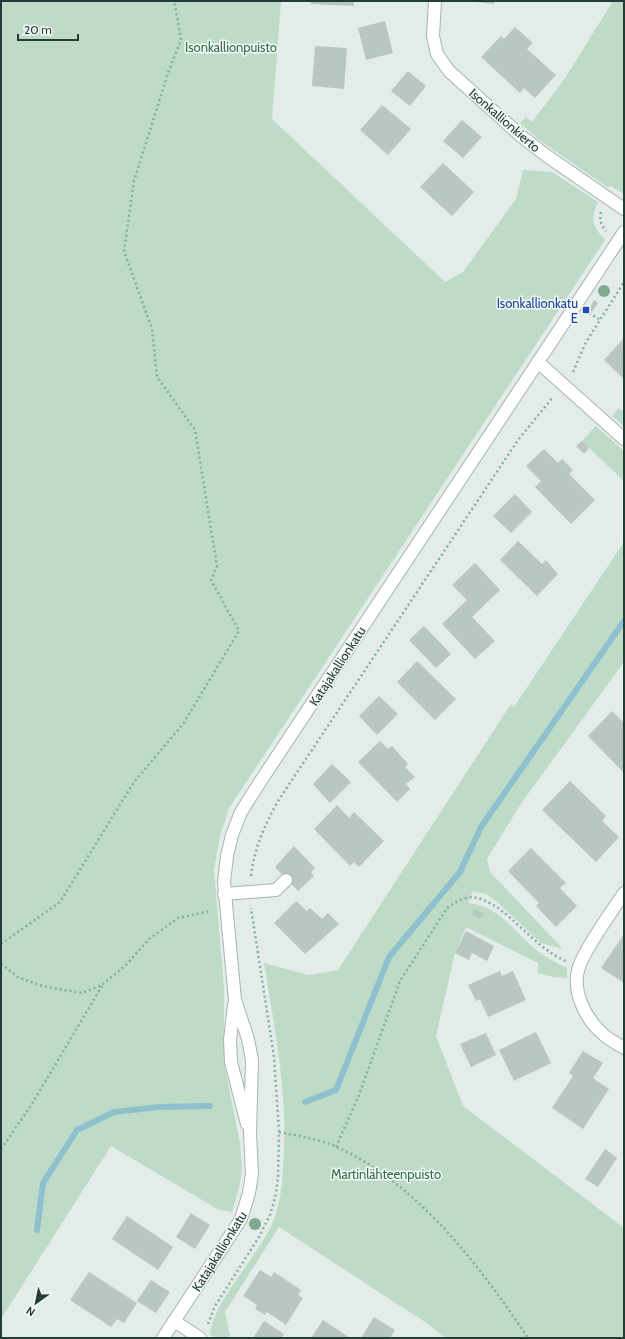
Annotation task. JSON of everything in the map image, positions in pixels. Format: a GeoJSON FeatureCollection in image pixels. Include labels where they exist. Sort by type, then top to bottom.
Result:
{"type":"FeatureCollection","features":[{"type":"Feature","properties":{"kind":"street","name":"Isonkallionkierto"},"geometry":{"type":"LineString","coordinates":[[435,1],[433,36],[437,54],[449,71],[536,148],[624,209]]}},
{"type":"Feature","properties":{"kind":"street","name":"Katajakallionkatu"},"geometry":{"type":"LineString","coordinates":[[250,1133],[234,1082],[231,1062],[230,1040],[235,1000],[224,894],[227,856],[232,835],[241,812],[624,232]]}},
{"type":"Feature","properties":{"kind":"street"},"geometry":{"type":"LineString","coordinates":[[538,362],[624,439]]}},
{"type":"Feature","properties":{"kind":"street"},"geometry":{"type":"LineString","coordinates":[[224,894],[276,890],[286,880]]}},
{"type":"Feature","properties":{"kind":"street"},"geometry":{"type":"LineString","coordinates":[[624,894],[594,939],[580,965],[577,982],[580,1004],[589,1019],[604,1035],[624,1048]]}},
{"type":"Feature","properties":{"kind":"street","name":"Katajakallionkatu"},"geometry":{"type":"LineString","coordinates":[[163,1338],[230,1237],[246,1206],[252,1174],[250,1133],[252,1060],[248,1039],[235,1000]]}},
{"type":"Feature","properties":{"kind":"street"},"geometry":{"type":"LineString","coordinates":[[174,1321],[200,1338]]}},
{"type":"Feature","properties":{"kind":"path"},"geometry":{"type":"LineString","coordinates":[[1,944],[60,902],[134,782],[183,724],[239,631],[211,580],[217,566],[195,430],[157,377],[152,329],[124,251],[134,181],[168,73],[181,40],[173,1]]}},
{"type":"Feature","properties":{"kind":"path"},"geometry":{"type":"LineString","coordinates":[[200,1338],[215,1306],[259,1237],[270,1215],[278,1179],[279,1132],[274,1057],[262,986],[249,892],[257,845],[264,826],[278,801],[518,440],[571,377],[586,342],[599,319],[624,282]]}},
{"type":"Feature","properties":{"kind":"path"},"geometry":{"type":"LineString","coordinates":[[586,310],[599,319]]}},
{"type":"Feature","properties":{"kind":"path"},"geometry":{"type":"LineString","coordinates":[[336,1147],[359,1095],[400,981],[447,908],[457,900],[467,897],[480,898],[496,907],[539,945],[564,960],[580,965]]}},
{"type":"Feature","properties":{"kind":"path"},"geometry":{"type":"LineString","coordinates":[[1,964],[18,977],[42,986],[82,993],[102,985],[126,965],[149,939],[178,918],[226,908]]}},
{"type":"Feature","properties":{"kind":"path"},"geometry":{"type":"LineString","coordinates":[[1,1150],[32,1104],[102,985]]}},
{"type":"Feature","properties":{"kind":"path"},"geometry":{"type":"LineString","coordinates":[[279,1132],[307,1137],[336,1147],[361,1160],[395,1183],[437,1220],[513,1316],[528,1338]]}},
{"type":"Feature","properties":{"kind":"green space","name":"Isonkallionpuisto"},"geometry":{"type":"Polygon","coordinates":[[[1,1],[281,1],[272,119],[445,282],[463,272],[516,199],[523,170],[552,172],[598,202],[593,218],[597,230],[605,240],[229,808],[220,836],[214,870],[224,988],[224,1063],[240,1143],[242,1167],[240,1184],[232,1212],[219,1210],[111,1146],[1,1319],[1,1]]]}},
{"type":"Feature","properties":{"kind":"green space"},"geometry":{"type":"Polygon","coordinates":[[[613,1],[624,1],[624,194],[611,186],[607,187],[538,139],[520,123],[526,117],[532,122],[564,80],[613,1]]]}},
{"type":"Feature","properties":{"kind":"green space"},"geometry":{"type":"Polygon","coordinates":[[[619,408],[624,412],[624,426],[612,416],[619,408]]]}},
{"type":"Feature","properties":{"kind":"green space"},"geometry":{"type":"Polygon","coordinates":[[[596,426],[624,451],[624,481],[582,441],[596,426]]]}},
{"type":"Feature","properties":{"kind":"green space","name":"Martinlähteenpuisto"},"geometry":{"type":"Polygon","coordinates":[[[624,542],[624,662],[520,805],[487,859],[490,872],[563,949],[541,943],[496,901],[486,894],[473,891],[468,903],[480,905],[500,916],[543,955],[567,968],[567,978],[553,977],[538,973],[538,963],[466,927],[455,953],[436,1036],[463,1106],[624,1228],[624,1338],[446,1338],[425,1322],[279,1227],[225,1312],[230,1336],[228,1338],[215,1338],[210,1334],[213,1321],[219,1308],[265,1237],[275,1217],[279,1203],[283,1175],[283,1091],[264,963],[308,975],[338,970],[511,704],[514,707],[624,542]]]}},
{"type":"Feature","properties":{"kind":"building"},"geometry":{"type":"Polygon","coordinates":[[[311,1],[354,1],[354,6],[311,4],[311,1]]]}},
{"type":"Feature","properties":{"kind":"building"},"geometry":{"type":"Polygon","coordinates":[[[466,1],[495,1],[494,4],[466,1]]]}},
{"type":"Feature","properties":{"kind":"building"},"geometry":{"type":"Polygon","coordinates":[[[385,21],[393,53],[366,60],[358,28],[385,21]]]}},
{"type":"Feature","properties":{"kind":"building"},"geometry":{"type":"Polygon","coordinates":[[[515,27],[533,43],[527,49],[556,75],[535,98],[524,88],[520,93],[481,57],[501,36],[504,39],[515,27]]]}},
{"type":"Feature","properties":{"kind":"building"},"geometry":{"type":"Polygon","coordinates":[[[315,46],[347,48],[344,89],[312,86],[315,46]]]}},
{"type":"Feature","properties":{"kind":"building"},"geometry":{"type":"Polygon","coordinates":[[[408,71],[426,86],[410,106],[391,91],[408,71]]]}},
{"type":"Feature","properties":{"kind":"building"},"geometry":{"type":"Polygon","coordinates":[[[382,105],[411,129],[388,155],[360,130],[382,105]]]}},
{"type":"Feature","properties":{"kind":"building"},"geometry":{"type":"Polygon","coordinates":[[[462,120],[482,137],[463,158],[443,141],[462,120]]]}},
{"type":"Feature","properties":{"kind":"building"},"geometry":{"type":"Polygon","coordinates":[[[443,163],[474,192],[452,216],[420,187],[443,163]]]}},
{"type":"Feature","properties":{"kind":"building"},"geometry":{"type":"Polygon","coordinates":[[[594,300],[598,303],[592,312],[589,309],[594,300]]]}},
{"type":"Feature","properties":{"kind":"building"},"geometry":{"type":"Polygon","coordinates":[[[624,338],[624,379],[604,360],[624,338]]]}},
{"type":"Feature","properties":{"kind":"building"},"geometry":{"type":"Polygon","coordinates":[[[582,441],[589,448],[584,454],[576,446],[582,441]]]}},
{"type":"Feature","properties":{"kind":"building"},"geometry":{"type":"Polygon","coordinates":[[[544,449],[558,463],[562,459],[573,470],[569,474],[595,500],[571,524],[535,487],[541,481],[526,466],[544,449]]]}},
{"type":"Feature","properties":{"kind":"building"},"geometry":{"type":"Polygon","coordinates":[[[515,494],[532,512],[511,533],[493,516],[515,494]]]}},
{"type":"Feature","properties":{"kind":"building"},"geometry":{"type":"Polygon","coordinates":[[[518,541],[542,564],[546,560],[558,574],[537,596],[500,560],[518,541]]]}},
{"type":"Feature","properties":{"kind":"building"},"geometry":{"type":"Polygon","coordinates":[[[475,563],[500,590],[472,617],[495,641],[475,659],[442,624],[467,600],[452,585],[475,563]]]}},
{"type":"Feature","properties":{"kind":"building"},"geometry":{"type":"Polygon","coordinates":[[[424,626],[451,654],[436,668],[409,640],[424,626]]]}},
{"type":"Feature","properties":{"kind":"building"},"geometry":{"type":"Polygon","coordinates":[[[417,661],[456,699],[435,720],[397,682],[417,661]]]}},
{"type":"Feature","properties":{"kind":"building"},"geometry":{"type":"Polygon","coordinates":[[[379,696],[398,714],[377,735],[359,716],[379,696]]]}},
{"type":"Feature","properties":{"kind":"building"},"geometry":{"type":"Polygon","coordinates":[[[612,711],[624,723],[624,773],[588,736],[612,711]]]}},
{"type":"Feature","properties":{"kind":"building"},"geometry":{"type":"Polygon","coordinates":[[[380,741],[388,749],[392,746],[408,764],[405,767],[415,777],[406,784],[410,789],[397,802],[358,762],[380,741]]]}},
{"type":"Feature","properties":{"kind":"building"},"geometry":{"type":"Polygon","coordinates":[[[332,764],[351,782],[330,803],[313,784],[332,764]]]}},
{"type":"Feature","properties":{"kind":"building"},"geometry":{"type":"Polygon","coordinates":[[[570,781],[606,816],[602,821],[619,837],[596,862],[542,810],[570,781]]]}},
{"type":"Feature","properties":{"kind":"building"},"geometry":{"type":"Polygon","coordinates":[[[337,805],[349,818],[354,812],[384,841],[359,867],[354,862],[350,866],[314,829],[337,805]]]}},
{"type":"Feature","properties":{"kind":"building"},"geometry":{"type":"Polygon","coordinates":[[[294,846],[315,868],[311,872],[314,876],[298,891],[275,867],[294,846]]]}},
{"type":"Feature","properties":{"kind":"building"},"geometry":{"type":"Polygon","coordinates":[[[531,848],[566,883],[560,888],[577,906],[556,927],[536,906],[539,903],[508,871],[531,848]]]}},
{"type":"Feature","properties":{"kind":"building"},"geometry":{"type":"Polygon","coordinates":[[[296,901],[307,911],[310,908],[322,919],[328,913],[339,924],[305,954],[274,923],[296,901]]]}},
{"type":"Feature","properties":{"kind":"building"},"geometry":{"type":"Polygon","coordinates":[[[475,909],[484,914],[480,919],[472,915],[475,909]]]}},
{"type":"Feature","properties":{"kind":"building"},"geometry":{"type":"Polygon","coordinates":[[[466,931],[494,946],[487,961],[472,953],[469,960],[455,953],[466,931]]]}},
{"type":"Feature","properties":{"kind":"building"},"geometry":{"type":"Polygon","coordinates":[[[624,934],[624,983],[601,968],[624,934]]]}},
{"type":"Feature","properties":{"kind":"building"},"geometry":{"type":"Polygon","coordinates":[[[500,971],[502,976],[513,971],[526,1000],[488,1017],[480,999],[476,1001],[468,985],[500,971]]]}},
{"type":"Feature","properties":{"kind":"building"},"geometry":{"type":"Polygon","coordinates":[[[536,1032],[551,1063],[514,1081],[499,1050],[536,1032]]]}},
{"type":"Feature","properties":{"kind":"building"},"geometry":{"type":"Polygon","coordinates":[[[486,1033],[496,1055],[471,1067],[460,1044],[486,1033]]]}},
{"type":"Feature","properties":{"kind":"building"},"geometry":{"type":"Polygon","coordinates":[[[583,1051],[603,1063],[593,1078],[609,1089],[583,1129],[552,1108],[573,1076],[569,1073],[583,1051]]]}},
{"type":"Feature","properties":{"kind":"building"},"geometry":{"type":"Polygon","coordinates":[[[605,1149],[617,1158],[598,1187],[585,1179],[605,1149]]]}},
{"type":"Feature","properties":{"kind":"building"},"geometry":{"type":"Polygon","coordinates":[[[191,1213],[210,1225],[195,1249],[176,1237],[191,1213]]]}},
{"type":"Feature","properties":{"kind":"building"},"geometry":{"type":"Polygon","coordinates":[[[127,1216],[173,1247],[158,1270],[112,1239],[127,1216]]]}},
{"type":"Feature","properties":{"kind":"building"},"geometry":{"type":"Polygon","coordinates":[[[260,1270],[271,1277],[274,1272],[301,1290],[298,1295],[303,1298],[286,1325],[267,1312],[265,1315],[255,1309],[257,1305],[243,1296],[260,1270]]]}},
{"type":"Feature","properties":{"kind":"building"},"geometry":{"type":"Polygon","coordinates":[[[89,1272],[137,1303],[124,1323],[117,1319],[111,1327],[70,1300],[89,1272]]]}},
{"type":"Feature","properties":{"kind":"building"},"geometry":{"type":"Polygon","coordinates":[[[151,1280],[170,1292],[156,1313],[137,1301],[151,1280]]]}},
{"type":"Feature","properties":{"kind":"building"},"geometry":{"type":"Polygon","coordinates":[[[374,1317],[395,1330],[390,1338],[361,1338],[374,1317]]]}},
{"type":"Feature","properties":{"kind":"building"},"geometry":{"type":"Polygon","coordinates":[[[323,1320],[349,1337],[311,1338],[323,1320]]]}},
{"type":"Feature","properties":{"kind":"building"},"geometry":{"type":"Polygon","coordinates":[[[264,1321],[284,1334],[282,1338],[253,1338],[264,1321]]]}},
{"type":"Feature","properties":{"kind":"waterway"},"geometry":{"type":"LineString","coordinates":[[305,1102],[336,1090],[389,957],[460,872],[481,827],[624,621]]}},
{"type":"Feature","properties":{"kind":"waterway"},"geometry":{"type":"LineString","coordinates":[[37,1230],[43,1183],[77,1130],[114,1112],[159,1107],[210,1106]]}},
{"type":"Feature","properties":{"kind":"place","name":"Isonkallionkatu E"},"geometry":{"type":"Point","coordinates":[586,310]}}]}
